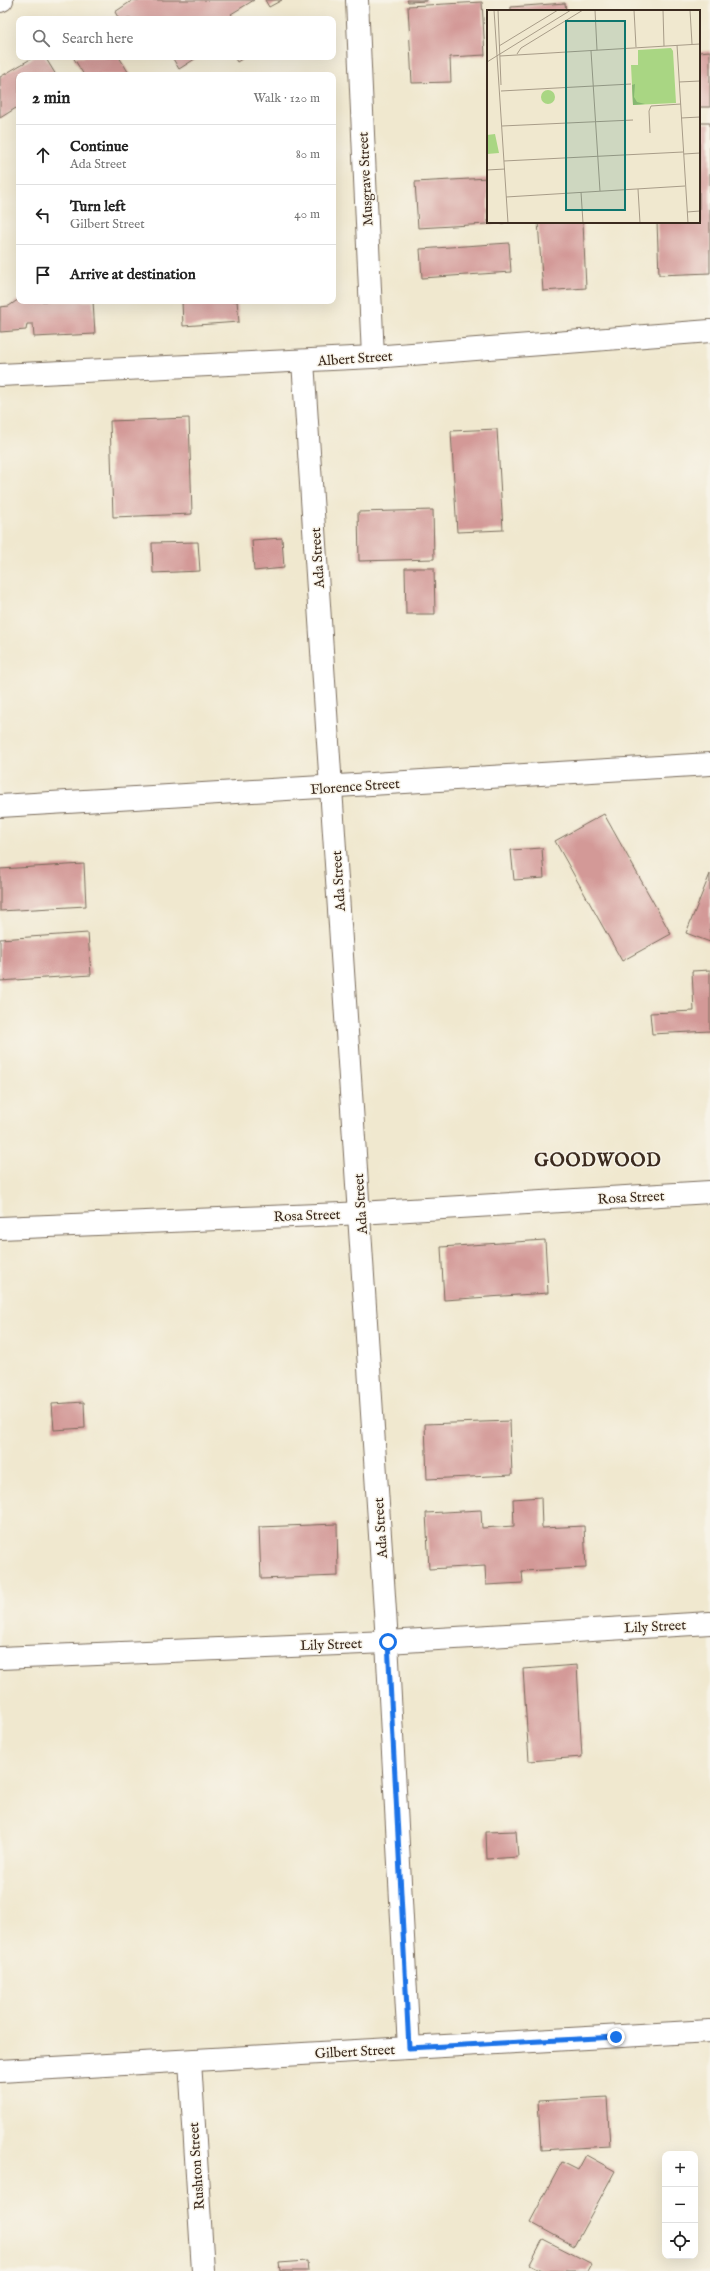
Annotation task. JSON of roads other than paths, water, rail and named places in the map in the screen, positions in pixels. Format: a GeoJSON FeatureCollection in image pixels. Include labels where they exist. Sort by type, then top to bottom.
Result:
{"type":"FeatureCollection","features":[{"type":"Feature","properties":{"kind":"street","name":"Musgrave Street"},"geometry":{"type":"LineString","coordinates":[[356,0],[373,357]]}},
{"type":"Feature","properties":{"kind":"street","name":"Albert Street"},"geometry":{"type":"LineString","coordinates":[[0,375],[373,357],[710,331]]}},
{"type":"Feature","properties":{"kind":"street","name":"Ada Street"},"geometry":{"type":"LineString","coordinates":[[303,361],[388,1642],[409,2048]]}},
{"type":"Feature","properties":{"kind":"street","name":"Florence Street"},"geometry":{"type":"LineString","coordinates":[[0,806],[710,764]]}},
{"type":"Feature","properties":{"kind":"street","name":"Rosa Street"},"geometry":{"type":"LineString","coordinates":[[0,1228],[360,1212],[710,1192]]}},
{"type":"Feature","properties":{"kind":"street","name":"Lily Street"},"geometry":{"type":"LineString","coordinates":[[0,1658],[388,1642],[710,1623]]}},
{"type":"Feature","properties":{"kind":"street","name":"Gilbert Street"},"geometry":{"type":"LineString","coordinates":[[0,2071],[710,2031]]}},
{"type":"Feature","properties":{"kind":"street","name":"Rushton Street"},"geometry":{"type":"LineString","coordinates":[[190,2060],[203,2271]]}},
{"type":"Feature","properties":{"kind":"district","name":"GOODWOOD"},"geometry":{"type":"Point","coordinates":[598,1160]}}]}
